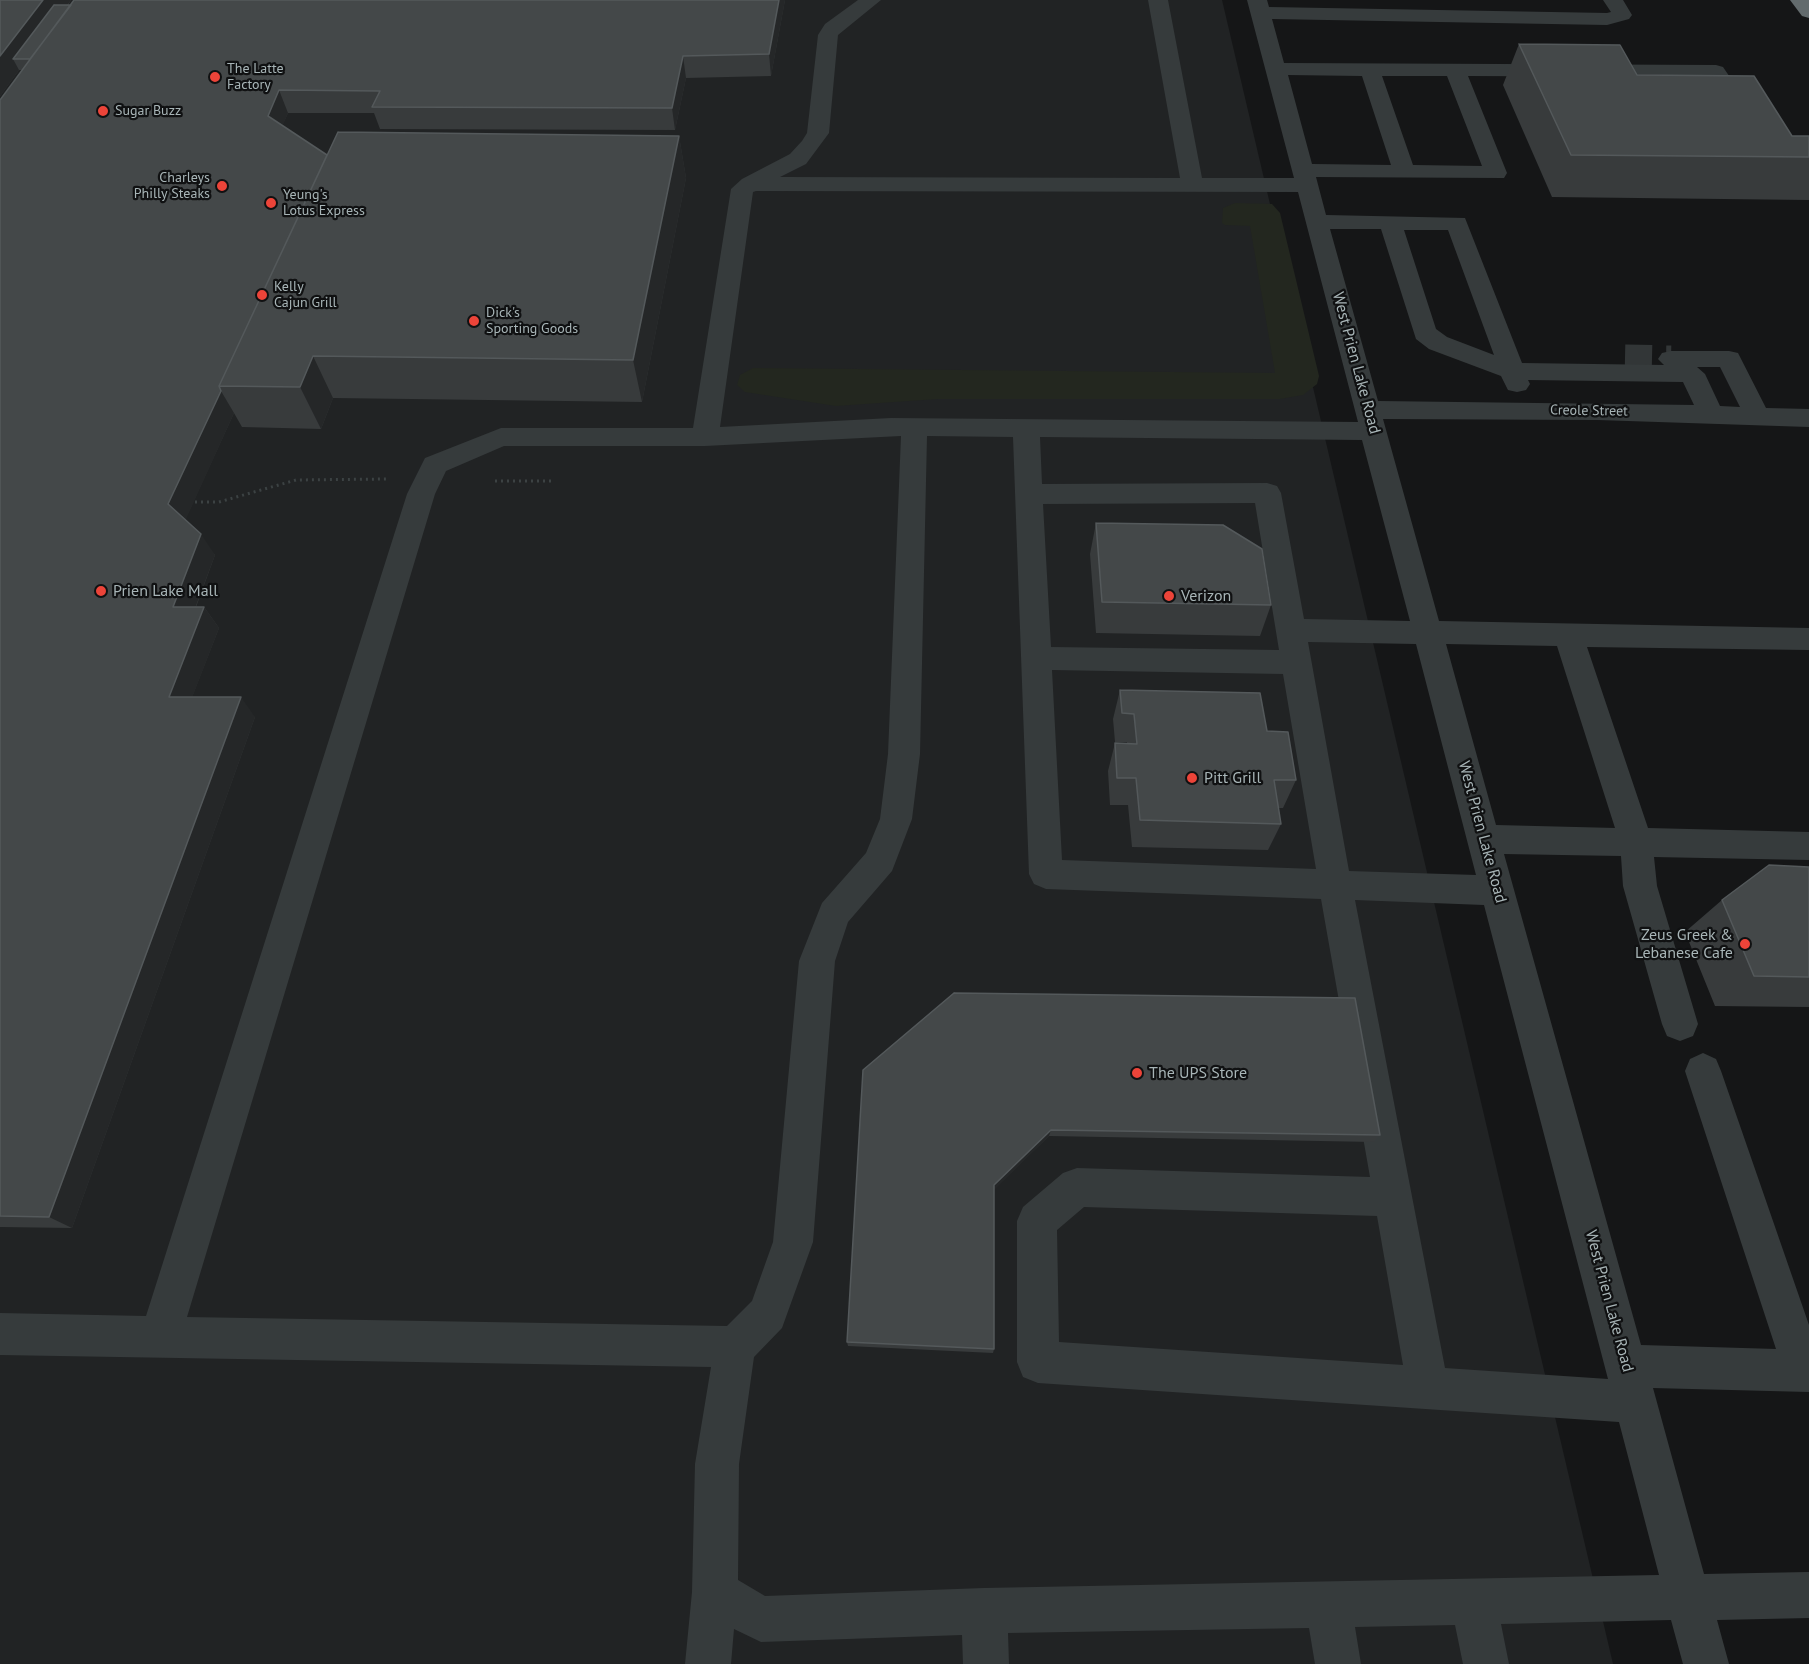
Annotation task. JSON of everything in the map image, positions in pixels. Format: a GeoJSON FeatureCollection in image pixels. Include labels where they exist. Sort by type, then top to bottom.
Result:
{"type":"FeatureCollection","features":[{"type":"Feature","properties":{"kind":"highway"},"geometry":{"type":"LineString","coordinates":[[1800,0],[1809,12]]}},
{"type":"Feature","properties":{"kind":"street"},"geometry":{"type":"LineString","coordinates":[[705,437],[742,189],[798,159],[818,133],[828,35],[832,28],[871,0]]}},
{"type":"Feature","properties":{"kind":"street"},"geometry":{"type":"LineString","coordinates":[[1158,0],[1192,185]]}},
{"type":"Feature","properties":{"kind":"street"},"geometry":{"type":"LineString","coordinates":[[1259,7],[1516,9],[1607,19],[1622,15],[1613,0]]}},
{"type":"Feature","properties":{"kind":"street","name":"West Prien Lake Road"},"geometry":{"type":"LineString","coordinates":[[1259,7],[1706,1664]]}},
{"type":"Feature","properties":{"kind":"street"},"geometry":{"type":"LineString","coordinates":[[1276,69],[1716,71],[1758,135]]}},
{"type":"Feature","properties":{"kind":"street"},"geometry":{"type":"LineString","coordinates":[[1370,70],[1404,172]]}},
{"type":"Feature","properties":{"kind":"street"},"geometry":{"type":"LineString","coordinates":[[750,184],[1192,185],[1404,172],[1496,173],[1455,70]]}},
{"type":"Feature","properties":{"kind":"street"},"geometry":{"type":"LineString","coordinates":[[1318,222],[1457,223],[1528,411]]}},
{"type":"Feature","properties":{"kind":"street"},"geometry":{"type":"LineString","coordinates":[[1390,222],[1425,333],[1438,343],[1512,371],[1598,372],[1729,359],[1757,416]]}},
{"type":"Feature","properties":{"kind":"street"},"geometry":{"type":"LineString","coordinates":[[1598,372],[1608,358],[1625,358]]}},
{"type":"Feature","properties":{"kind":"street"},"geometry":{"type":"LineString","coordinates":[[1683,364],[1711,414]]}},
{"type":"Feature","properties":{"kind":"street","name":"Creole Street"},"geometry":{"type":"LineString","coordinates":[[427,480],[435,465],[501,437],[705,437],[914,428],[1026,429],[1371,420],[1528,411],[1809,418]]}},
{"type":"Feature","properties":{"kind":"street"},"geometry":{"type":"LineString","coordinates":[[708,1664],[715,1592],[717,1464],[735,1347],[768,1314],[793,1242],[817,961],[834,914],[880,861],[896,819],[904,754],[914,428]]}},
{"type":"Feature","properties":{"kind":"street"},"geometry":{"type":"LineString","coordinates":[[1026,429],[1046,874],[1498,891]]}},
{"type":"Feature","properties":{"kind":"street"},"geometry":{"type":"LineString","coordinates":[[160,1335],[427,480]]}},
{"type":"Feature","properties":{"kind":"street"},"geometry":{"type":"LineString","coordinates":[[1029,494],[1267,493],[1335,884],[1428,1388]]}},
{"type":"Feature","properties":{"kind":"street"},"geometry":{"type":"LineString","coordinates":[[1291,630],[1568,633],[1809,639]]}},
{"type":"Feature","properties":{"kind":"street"},"geometry":{"type":"LineString","coordinates":[[1568,633],[1636,842],[1640,886],[1680,1024]]}},
{"type":"Feature","properties":{"kind":"street"},"geometry":{"type":"LineString","coordinates":[[1037,658],[1296,662]]}},
{"type":"Feature","properties":{"kind":"street"},"geometry":{"type":"LineString","coordinates":[[1484,838],[1809,846]]}},
{"type":"Feature","properties":{"kind":"street"},"geometry":{"type":"LineString","coordinates":[[1393,1197],[1077,1187],[1037,1221],[1038,1362],[1428,1388],[1631,1384],[1807,1371],[1703,1071]]}},
{"type":"Feature","properties":{"kind":"street"},"geometry":{"type":"LineString","coordinates":[[0,1334],[160,1335],[735,1347]]}},
{"type":"Feature","properties":{"kind":"street"},"geometry":{"type":"LineString","coordinates":[[715,1592],[761,1619],[984,1611],[1809,1595]]}},
{"type":"Feature","properties":{"kind":"street"},"geometry":{"type":"LineString","coordinates":[[1474,1603],[1486,1664]]}},
{"type":"Feature","properties":{"kind":"street"},"geometry":{"type":"LineString","coordinates":[[1329,1605],[1338,1664]]}},
{"type":"Feature","properties":{"kind":"street"},"geometry":{"type":"LineString","coordinates":[[984,1611],[986,1664]]}},
{"type":"Feature","properties":{"kind":"path"},"geometry":{"type":"LineString","coordinates":[[195,502],[219,502],[296,480],[551,481]]}},
{"type":"Feature","properties":{"kind":"shaded area"},"geometry":{"type":"Polygon","coordinates":[[[0,0],[1222,0],[1613,1664],[0,1664],[0,0]]]}},
{"type":"Feature","properties":{"kind":"shaded area"},"geometry":{"type":"Polygon","coordinates":[[[1235,203],[1272,204],[1280,213],[1319,376],[1317,384],[1303,395],[1280,399],[938,399],[836,406],[745,392],[737,385],[740,375],[753,368],[1275,373],[1250,226],[1222,223],[1223,208],[1235,203]]]}},
{"type":"Feature","properties":{"kind":"building"},"geometry":{"type":"Polygon","coordinates":[[[0,0],[43,0],[0,56],[0,0]]]}},
{"type":"Feature","properties":{"kind":"building","name":"Prien Lake Mall"},"geometry":{"type":"Polygon","coordinates":[[[74,0],[779,0],[769,54],[683,56],[672,108],[372,107],[380,91],[279,90],[268,116],[327,155],[219,386],[221,391],[168,504],[201,534],[173,607],[204,607],[169,697],[241,697],[49,1217],[0,1216],[0,100],[74,0]]]}},
{"type":"Feature","properties":{"kind":"building"},"geometry":{"type":"Polygon","coordinates":[[[54,5],[71,5],[30,59],[13,59],[54,5]]]}},
{"type":"Feature","properties":{"kind":"building"},"geometry":{"type":"Polygon","coordinates":[[[1519,44],[1620,45],[1637,75],[1754,76],[1792,136],[1809,136],[1809,157],[1571,155],[1519,44]]]}},
{"type":"Feature","properties":{"kind":"building","name":"Dick's Sporting Goods"},"geometry":{"type":"Polygon","coordinates":[[[338,132],[679,136],[633,360],[313,356],[300,387],[219,386],[338,132]]]}},
{"type":"Feature","properties":{"kind":"building"},"geometry":{"type":"Polygon","coordinates":[[[1096,523],[1223,525],[1262,549],[1271,605],[1102,602],[1096,523]]]}},
{"type":"Feature","properties":{"kind":"building"},"geometry":{"type":"Polygon","coordinates":[[[1120,690],[1260,693],[1267,731],[1288,732],[1296,780],[1274,780],[1281,824],[1140,820],[1136,778],[1117,778],[1115,743],[1137,744],[1134,714],[1122,713],[1120,690]]]}},
{"type":"Feature","properties":{"kind":"building"},"geometry":{"type":"Polygon","coordinates":[[[1769,865],[1809,867],[1809,977],[1754,976],[1722,900],[1769,865]]]}},
{"type":"Feature","properties":{"kind":"building"},"geometry":{"type":"Polygon","coordinates":[[[954,993],[1355,998],[1380,1135],[1051,1130],[994,1185],[994,1349],[847,1342],[863,1070],[954,993]]]}},
{"type":"Feature","properties":{"kind":"tunnel"},"geometry":{"type":"LineString","coordinates":[[1625,358],[1671,359]]}},
{"type":"Feature","properties":{"kind":"place","name":"The Latte Factory"},"geometry":{"type":"Point","coordinates":[215,77]}},
{"type":"Feature","properties":{"kind":"place","name":"Sugar Buzz"},"geometry":{"type":"Point","coordinates":[103,111]}},
{"type":"Feature","properties":{"kind":"place","name":"Charleys Philly Steaks"},"geometry":{"type":"Point","coordinates":[222,186]}},
{"type":"Feature","properties":{"kind":"place","name":"Yeung's Lotus Express"},"geometry":{"type":"Point","coordinates":[271,203]}},
{"type":"Feature","properties":{"kind":"place","name":"Kelly Cajun Grill"},"geometry":{"type":"Point","coordinates":[262,295]}},
{"type":"Feature","properties":{"kind":"place","name":"Dick's Sporting Goods"},"geometry":{"type":"Point","coordinates":[474,321]}},
{"type":"Feature","properties":{"kind":"place","name":"Prien Lake Mall"},"geometry":{"type":"Point","coordinates":[101,591]}},
{"type":"Feature","properties":{"kind":"place","name":"Verizon"},"geometry":{"type":"Point","coordinates":[1169,596]}},
{"type":"Feature","properties":{"kind":"place","name":"Pitt Grill"},"geometry":{"type":"Point","coordinates":[1192,778]}},
{"type":"Feature","properties":{"kind":"place","name":"Zeus Greek & Lebanese Cafe"},"geometry":{"type":"Point","coordinates":[1745,944]}},
{"type":"Feature","properties":{"kind":"place","name":"The UPS Store"},"geometry":{"type":"Point","coordinates":[1137,1073]}}]}
